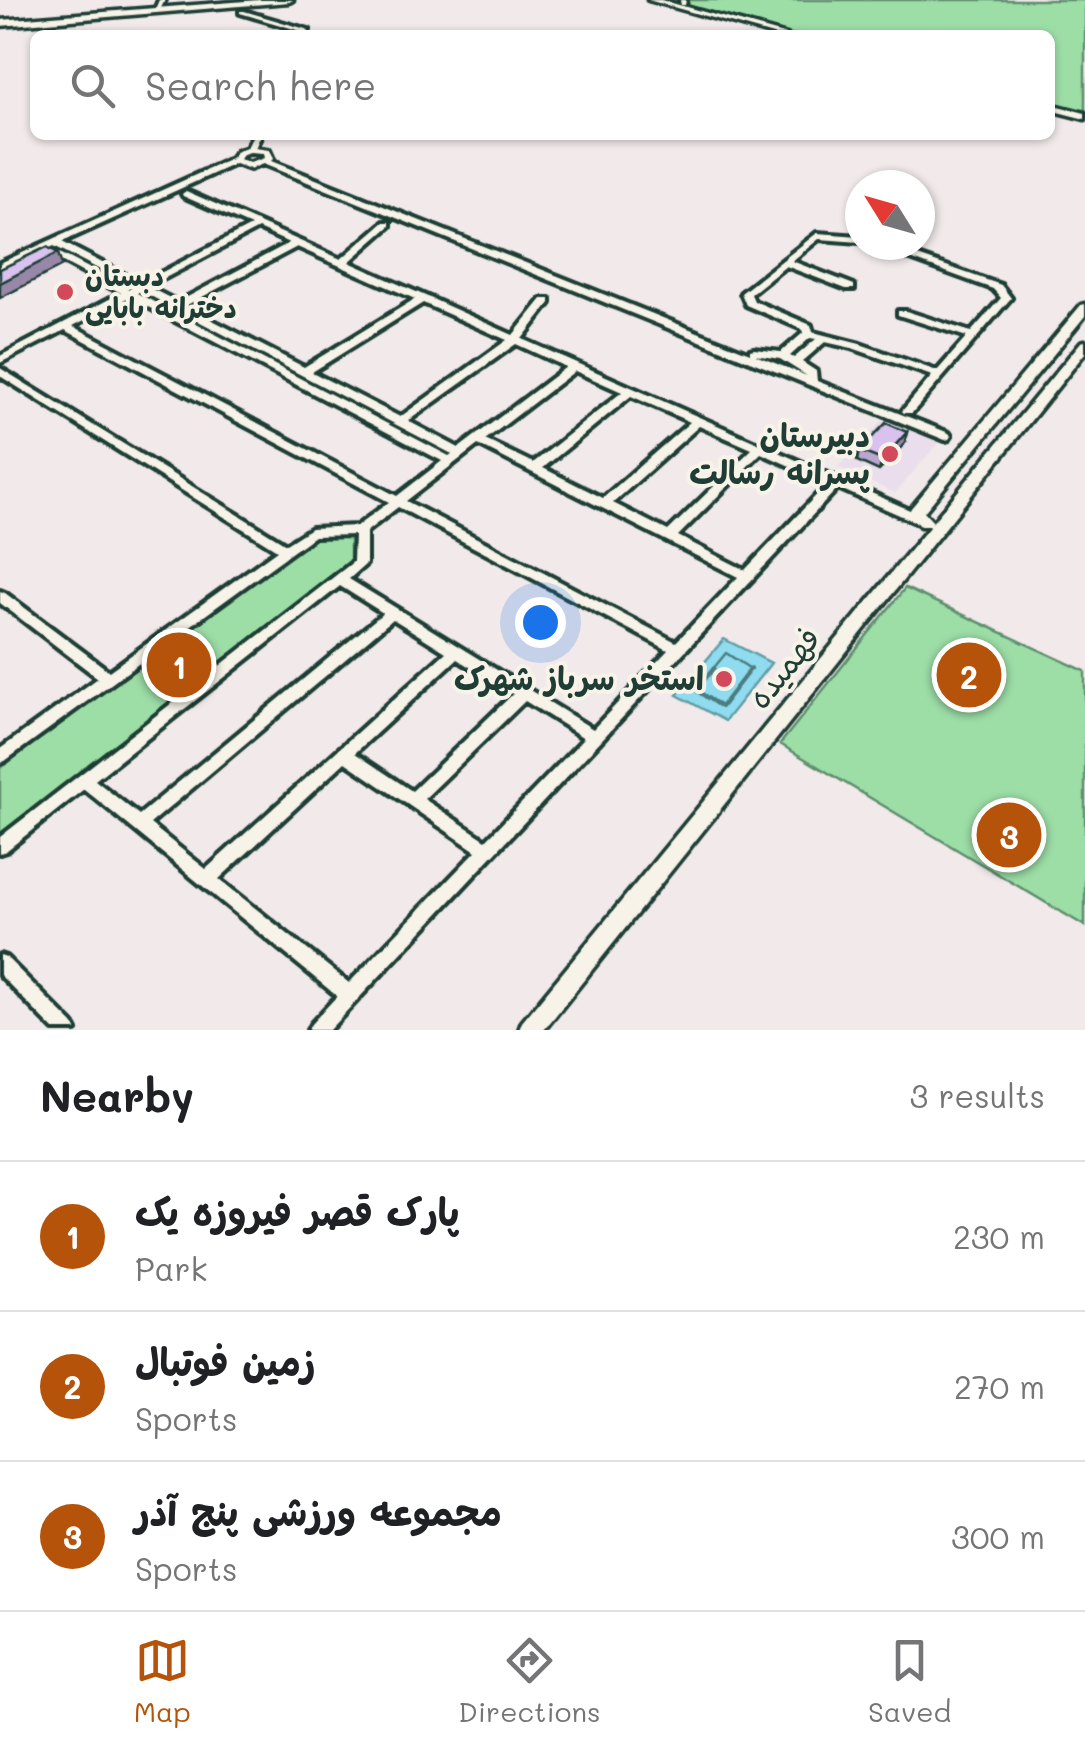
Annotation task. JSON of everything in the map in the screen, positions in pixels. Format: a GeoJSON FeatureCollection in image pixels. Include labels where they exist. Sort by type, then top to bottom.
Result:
{"type":"FeatureCollection","features":[{"type":"Feature","properties":{"kind":"main road"},"geometry":{"type":"LineString","coordinates":[[0,21],[165,3],[250,0]]}},
{"type":"Feature","properties":{"kind":"main road"},"geometry":{"type":"LineString","coordinates":[[0,21],[289,0]]}},
{"type":"Feature","properties":{"kind":"main road"},"geometry":{"type":"LineString","coordinates":[[638,0],[749,30]]}},
{"type":"Feature","properties":{"kind":"main road"},"geometry":{"type":"LineString","coordinates":[[652,0],[764,30]]}},
{"type":"Feature","properties":{"kind":"main road"},"geometry":{"type":"LineString","coordinates":[[1055,110],[1085,118]]}},
{"type":"Feature","properties":{"kind":"main road","name":"فهمیده"},"geometry":{"type":"LineString","coordinates":[[931,524],[916,512],[1085,308]]}},
{"type":"Feature","properties":{"kind":"main road","name":"فهمیده"},"geometry":{"type":"LineString","coordinates":[[530,1030],[931,524],[1085,345]]}},
{"type":"Feature","properties":{"kind":"street"},"geometry":{"type":"LineString","coordinates":[[242,12],[305,30]]}},
{"type":"Feature","properties":{"kind":"street"},"geometry":{"type":"LineString","coordinates":[[250,150],[255,140]]}},
{"type":"Feature","properties":{"kind":"street"},"geometry":{"type":"LineString","coordinates":[[0,277],[234,161],[236,156],[250,150],[266,152],[270,157],[266,162]]}},
{"type":"Feature","properties":{"kind":"street"},"geometry":{"type":"LineString","coordinates":[[234,161],[250,166],[266,162],[945,436]]}},
{"type":"Feature","properties":{"kind":"street"},"geometry":{"type":"LineString","coordinates":[[186,194],[931,524]]}},
{"type":"Feature","properties":{"kind":"street"},"geometry":{"type":"LineString","coordinates":[[0,360],[254,224]]}},
{"type":"Feature","properties":{"kind":"street"},"geometry":{"type":"LineString","coordinates":[[342,264],[386,224]]}},
{"type":"Feature","properties":{"kind":"street"},"geometry":{"type":"LineString","coordinates":[[808,334],[807,327],[750,303],[746,293],[817,236],[845,238]]}},
{"type":"Feature","properties":{"kind":"street"},"geometry":{"type":"LineString","coordinates":[[178,306],[296,243]]}},
{"type":"Feature","properties":{"kind":"street"},"geometry":{"type":"LineString","coordinates":[[0,268],[54,248],[455,457]]}},
{"type":"Feature","properties":{"kind":"street"},"geometry":{"type":"LineString","coordinates":[[908,411],[1006,298],[998,287],[920,260]]}},
{"type":"Feature","properties":{"kind":"street"},"geometry":{"type":"LineString","coordinates":[[785,262],[850,286]]}},
{"type":"Feature","properties":{"kind":"street"},"geometry":{"type":"LineString","coordinates":[[134,288],[178,306],[400,422],[455,457]]}},
{"type":"Feature","properties":{"kind":"street"},"geometry":{"type":"LineString","coordinates":[[304,372],[422,299]]}},
{"type":"Feature","properties":{"kind":"street"},"geometry":{"type":"LineString","coordinates":[[400,422],[515,340],[546,301]]}},
{"type":"Feature","properties":{"kind":"street"},"geometry":{"type":"LineString","coordinates":[[902,313],[974,336]]}},
{"type":"Feature","properties":{"kind":"street"},"geometry":{"type":"LineString","coordinates":[[65,326],[678,650]]}},
{"type":"Feature","properties":{"kind":"street"},"geometry":{"type":"LineString","coordinates":[[784,356],[808,334]]}},
{"type":"Feature","properties":{"kind":"street"},"geometry":{"type":"LineString","coordinates":[[808,334],[939,375]]}},
{"type":"Feature","properties":{"kind":"street"},"geometry":{"type":"LineString","coordinates":[[796,361],[822,339]]}},
{"type":"Feature","properties":{"kind":"street"},"geometry":{"type":"LineString","coordinates":[[746,354],[784,356],[796,361],[812,374],[812,382]]}},
{"type":"Feature","properties":{"kind":"street"},"geometry":{"type":"LineString","coordinates":[[0,757],[312,532],[360,530],[574,366]]}},
{"type":"Feature","properties":{"kind":"street"},"geometry":{"type":"LineString","coordinates":[[0,371],[287,550]]}},
{"type":"Feature","properties":{"kind":"street"},"geometry":{"type":"LineString","coordinates":[[534,469],[630,391]]}},
{"type":"Feature","properties":{"kind":"street"},"geometry":{"type":"LineString","coordinates":[[604,504],[698,421]]}},
{"type":"Feature","properties":{"kind":"street"},"geometry":{"type":"LineString","coordinates":[[477,440],[747,576]]}},
{"type":"Feature","properties":{"kind":"street"},"geometry":{"type":"LineString","coordinates":[[669,537],[760,448]]}},
{"type":"Feature","properties":{"kind":"street"},"geometry":{"type":"LineString","coordinates":[[318,1030],[836,482]]}},
{"type":"Feature","properties":{"kind":"street"},"geometry":{"type":"LineString","coordinates":[[0,846],[359,564],[360,530]]}},
{"type":"Feature","properties":{"kind":"street"},"geometry":{"type":"LineString","coordinates":[[340,579],[594,737]]}},
{"type":"Feature","properties":{"kind":"street"},"geometry":{"type":"LineString","coordinates":[[0,596],[108,679]]}},
{"type":"Feature","properties":{"kind":"street"},"geometry":{"type":"LineString","coordinates":[[139,824],[393,612]]}},
{"type":"Feature","properties":{"kind":"street"},"geometry":{"type":"LineString","coordinates":[[206,879],[456,651]]}},
{"type":"Feature","properties":{"kind":"street"},"geometry":{"type":"LineString","coordinates":[[413,800],[524,693]]}},
{"type":"Feature","properties":{"kind":"street"},"geometry":{"type":"LineString","coordinates":[[344,754],[487,850]]}},
{"type":"Feature","properties":{"kind":"street"},"geometry":{"type":"LineString","coordinates":[[85,780],[350,996]]}},
{"type":"Feature","properties":{"kind":"street"},"geometry":{"type":"LineString","coordinates":[[0,963],[67,1030]]}},
{"type":"Feature","properties":{"kind":"shaded area","name":"دبیرستان پسرانه رسالت"},"geometry":{"type":"Polygon","coordinates":[[[886,417],[941,440],[895,493],[838,467],[886,417]]]}},
{"type":"Feature","properties":{"kind":"green space"},"geometry":{"type":"Polygon","coordinates":[[[658,0],[1085,0],[1085,113],[1055,105],[1055,30],[771,30],[658,0]]]}},
{"type":"Feature","properties":{"kind":"green space"},"geometry":{"type":"Polygon","coordinates":[[[314,537],[350,538],[350,563],[0,836],[0,768],[314,537]]]}},
{"type":"Feature","properties":{"kind":"green space"},"geometry":{"type":"Polygon","coordinates":[[[905,588],[1085,671],[1085,926],[780,744],[905,588]]]}},
{"type":"Feature","properties":{"kind":"water","name":"استخر سرباز شهرک"},"geometry":{"type":"Polygon","coordinates":[[[724,639],[771,663],[725,721],[677,695],[724,639]]]}},
{"type":"Feature","properties":{"kind":"building"},"geometry":{"type":"Polygon","coordinates":[[[47,247],[58,253],[0,283],[0,269],[47,247]]]}},
{"type":"Feature","properties":{"kind":"building"},"geometry":{"type":"Polygon","coordinates":[[[886,423],[907,432],[882,460],[859,451],[886,423]]]}},
{"type":"Feature","properties":{"kind":"place","name":"دبستان دخترانه بابایی"},"geometry":{"type":"Point","coordinates":[65,292]}},
{"type":"Feature","properties":{"kind":"place","name":"دبیرستان پسرانه رسالت"},"geometry":{"type":"Point","coordinates":[890,454]}},
{"type":"Feature","properties":{"kind":"place","name":"پارک قصر فیروزه یک"},"geometry":{"type":"Point","coordinates":[179,665]}},
{"type":"Feature","properties":{"kind":"place","name":"زمین فوتبال"},"geometry":{"type":"Point","coordinates":[969,675]}},
{"type":"Feature","properties":{"kind":"place","name":"استخر سرباز شهرک"},"geometry":{"type":"Point","coordinates":[724,679]}},
{"type":"Feature","properties":{"kind":"place","name":"مجموعه ورزشی پنج آذر"},"geometry":{"type":"Point","coordinates":[1009,835]}}]}
